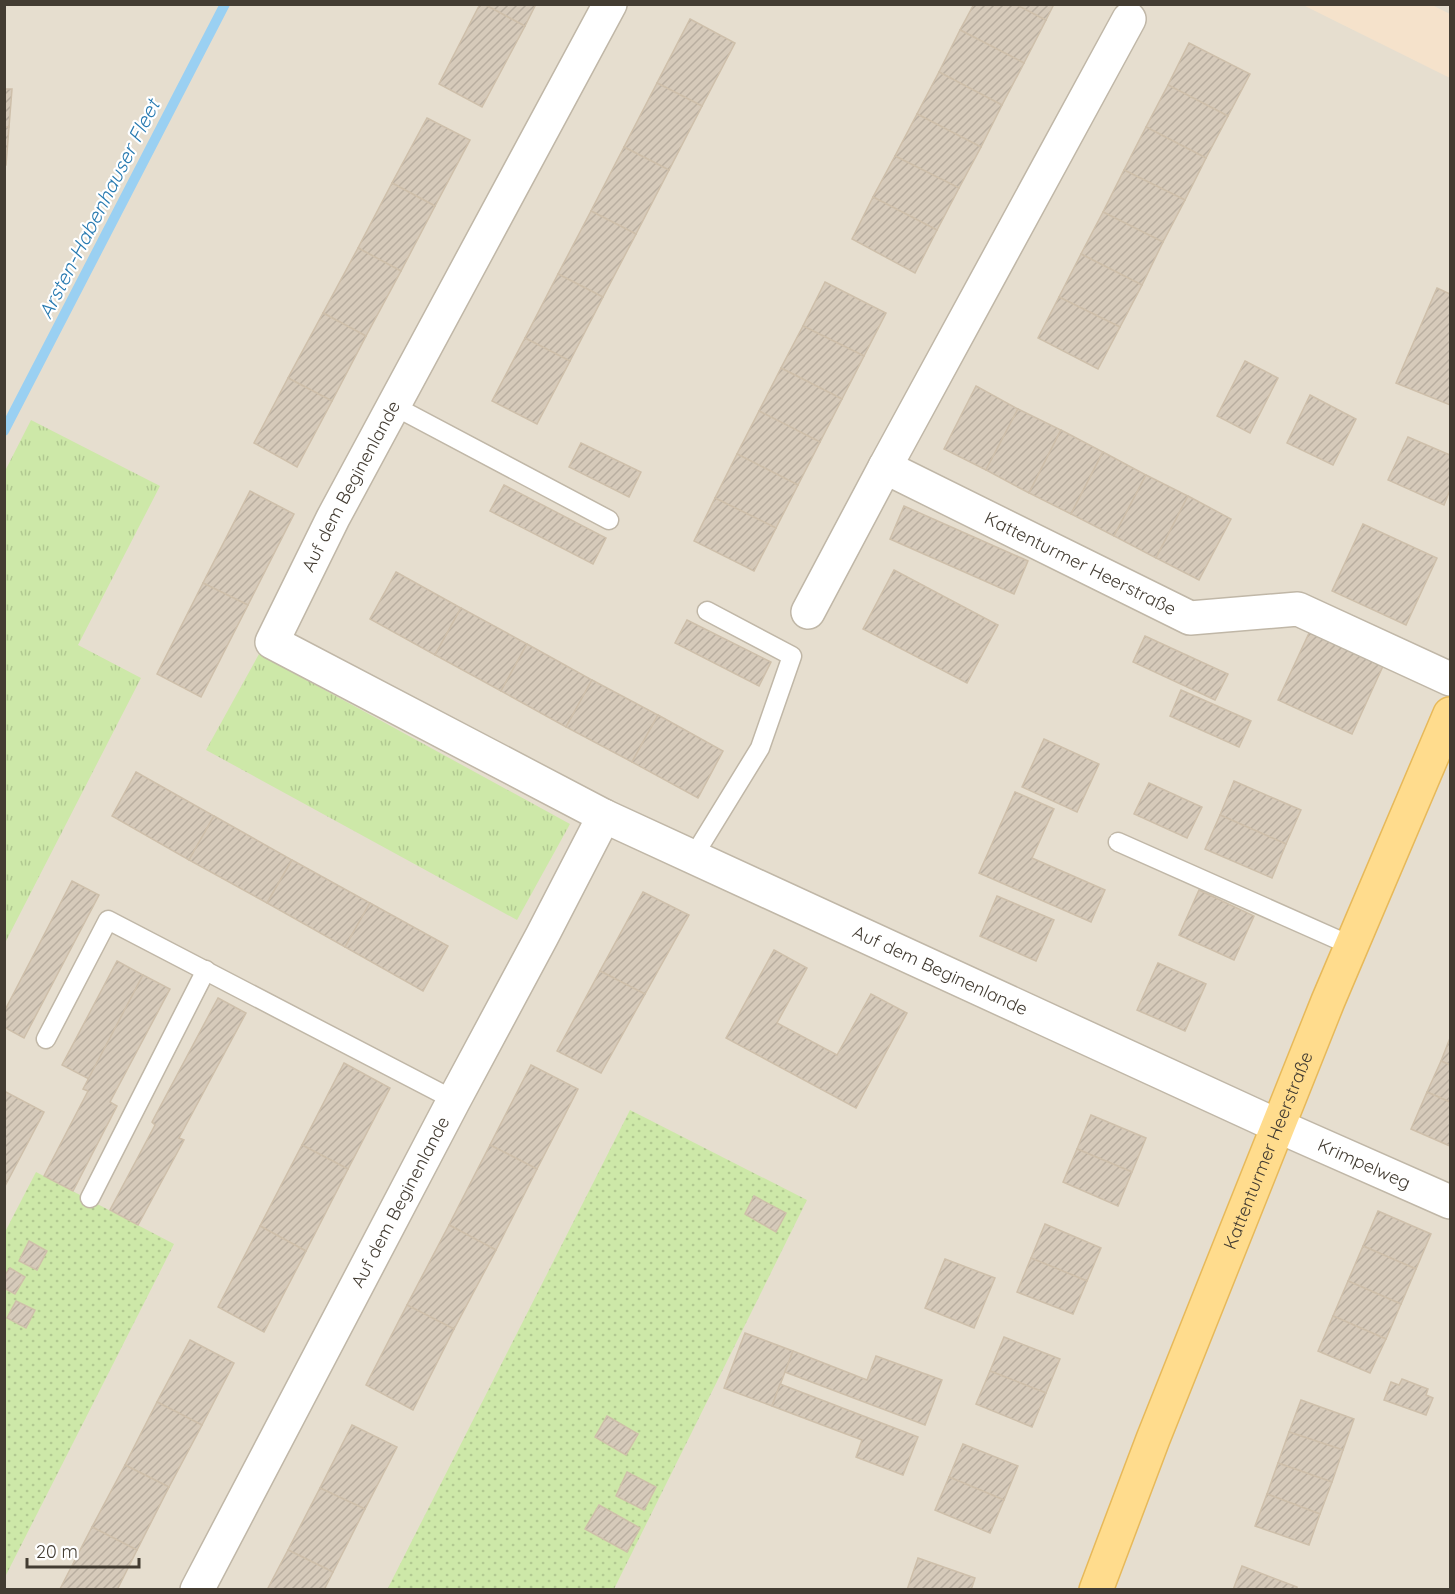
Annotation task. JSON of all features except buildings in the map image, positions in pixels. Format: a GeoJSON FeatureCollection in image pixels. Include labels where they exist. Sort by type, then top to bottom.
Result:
{"type":"FeatureCollection","features":[{"type":"Feature","properties":{"kind":"main road","name":"Kattenturmer Heerstraße"},"geometry":{"type":"LineString","coordinates":[[1096,1590],[1152,1439],[1278,1126],[1450,714]]}},
{"type":"Feature","properties":{"kind":"street","name":"Auf dem Beginenlande"},"geometry":{"type":"LineString","coordinates":[[610,4],[333,518],[272,642],[604,816],[1278,1126]]}},
{"type":"Feature","properties":{"kind":"street"},"geometry":{"type":"LineString","coordinates":[[808,612],[1129,19]]}},
{"type":"Feature","properties":{"kind":"street","name":"Kattenturmer Heerstraße"},"geometry":{"type":"LineString","coordinates":[[885,467],[1190,618],[1298,609],[1450,679]]}},
{"type":"Feature","properties":{"kind":"street","name":"Auf dem Beginenlande"},"geometry":{"type":"LineString","coordinates":[[197,1590],[604,816]]}},
{"type":"Feature","properties":{"kind":"street","name":"Krimpelweg"},"geometry":{"type":"LineString","coordinates":[[1278,1126],[1450,1202]]}},
{"type":"Feature","properties":{"kind":"lane"},"geometry":{"type":"LineString","coordinates":[[394,406],[609,520]]}},
{"type":"Feature","properties":{"kind":"lane"},"geometry":{"type":"LineString","coordinates":[[693,857],[760,748],[792,656],[707,612]]}},
{"type":"Feature","properties":{"kind":"lane"},"geometry":{"type":"LineString","coordinates":[[1118,842],[1352,946]]}},
{"type":"Feature","properties":{"kind":"lane"},"geometry":{"type":"LineString","coordinates":[[46,1039],[108,920],[454,1100]]}},
{"type":"Feature","properties":{"kind":"lane"},"geometry":{"type":"LineString","coordinates":[[90,1198],[206,970]]}},
{"type":"Feature","properties":{"kind":"shaded area"},"geometry":{"type":"Polygon","coordinates":[[[5,5],[1450,5],[1450,1589],[5,1589],[5,5]]]}},
{"type":"Feature","properties":{"kind":"shaded area"},"geometry":{"type":"Polygon","coordinates":[[[1303,5],[1432,5],[1450,14],[1450,78],[1303,5]]]}},
{"type":"Feature","properties":{"kind":"green space"},"geometry":{"type":"Polygon","coordinates":[[[31,420],[160,486],[78,645],[141,678],[5,943],[5,471],[31,420]]]}},
{"type":"Feature","properties":{"kind":"green space"},"geometry":{"type":"Polygon","coordinates":[[[259,654],[570,824],[517,920],[206,750],[259,654]]]}},
{"type":"Feature","properties":{"kind":"green space"},"geometry":{"type":"Polygon","coordinates":[[[630,1110],[807,1200],[614,1589],[387,1590],[630,1110]]]}},
{"type":"Feature","properties":{"kind":"green space"},"geometry":{"type":"Polygon","coordinates":[[[36,1172],[174,1244],[5,1577],[5,1232],[36,1172]]]}},
{"type":"Feature","properties":{"kind":"waterway","name":"Arsten-Habenhauser Fleet"},"geometry":{"type":"LineString","coordinates":[[4,431],[225,4]]}}]}
